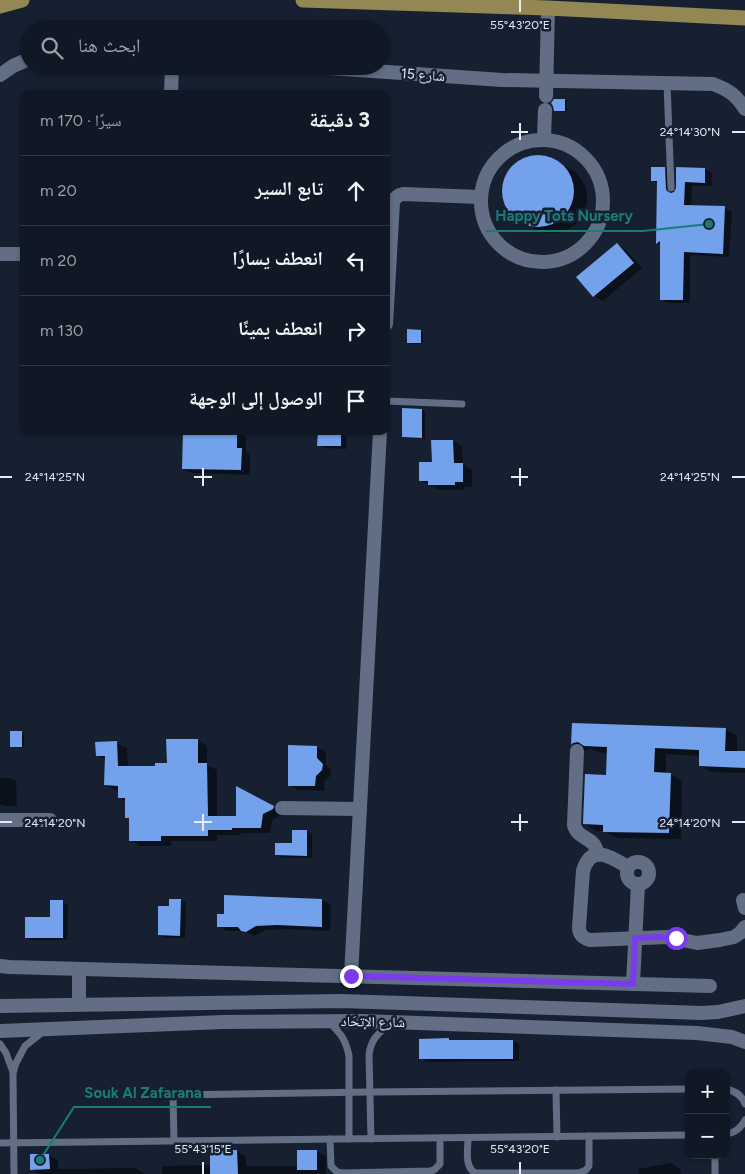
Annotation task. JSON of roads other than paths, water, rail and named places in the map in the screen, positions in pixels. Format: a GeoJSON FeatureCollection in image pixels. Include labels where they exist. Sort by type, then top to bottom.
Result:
{"type":"FeatureCollection","features":[{"type":"Feature","properties":{"kind":"main road"},"geometry":{"type":"LineString","coordinates":[[0,6],[22,0]]}},
{"type":"Feature","properties":{"kind":"main road"},"geometry":{"type":"LineString","coordinates":[[303,0],[548,8],[745,18]]}},
{"type":"Feature","properties":{"kind":"street"},"geometry":{"type":"LineString","coordinates":[[544,139],[548,8]]}},
{"type":"Feature","properties":{"kind":"street"},"geometry":{"type":"LineString","coordinates":[[0,75],[20,62]]}},
{"type":"Feature","properties":{"kind":"street","name":"شارع 15"},"geometry":{"type":"LineString","coordinates":[[390,73],[460,78],[546,81],[714,84],[737,97],[745,109]]}},
{"type":"Feature","properties":{"kind":"street"},"geometry":{"type":"LineString","coordinates":[[171,90],[172,75]]}},
{"type":"Feature","properties":{"kind":"street"},"geometry":{"type":"LineString","coordinates":[[544,139],[568,145],[587,159],[595,169],[600,180],[604,203],[598,227],[583,246],[562,258],[538,262],[515,256],[496,241],[489,232],[484,220],[480,197],[486,174],[501,155],[521,143],[544,139]]}},
{"type":"Feature","properties":{"kind":"street"},"geometry":{"type":"LineString","coordinates":[[390,254],[393,202],[396,196],[403,194],[480,197]]}},
{"type":"Feature","properties":{"kind":"street"},"geometry":{"type":"LineString","coordinates":[[0,254],[20,254]]}},
{"type":"Feature","properties":{"kind":"street"},"geometry":{"type":"LineString","coordinates":[[351,976],[380,435]]}},
{"type":"Feature","properties":{"kind":"street"},"geometry":{"type":"LineString","coordinates":[[577,750],[575,829],[579,835],[595,844],[597,855]]}},
{"type":"Feature","properties":{"kind":"street"},"geometry":{"type":"LineString","coordinates":[[282,808],[360,809]]}},
{"type":"Feature","properties":{"kind":"street"},"geometry":{"type":"LineString","coordinates":[[0,820],[50,820]]}},
{"type":"Feature","properties":{"kind":"street"},"geometry":{"type":"LineString","coordinates":[[633,984],[635,938],[638,884],[643,883],[647,879],[649,869],[642,862],[636,861],[628,867],[610,856],[597,855],[589,860],[583,871],[579,927],[580,933],[584,938],[590,940],[635,938],[668,937],[692,942],[703,942],[734,937],[745,927]]}},
{"type":"Feature","properties":{"kind":"street"},"geometry":{"type":"LineString","coordinates":[[0,966],[710,986]]}},
{"type":"Feature","properties":{"kind":"street"},"geometry":{"type":"LineString","coordinates":[[78,1004],[79,969]]}},
{"type":"Feature","properties":{"kind":"street","name":"شارع الإتحَاد"},"geometry":{"type":"LineString","coordinates":[[0,1006],[341,1001],[702,1013],[718,1012],[745,1006]]}},
{"type":"Feature","properties":{"kind":"street","name":"شارع الإتحَاد"},"geometry":{"type":"LineString","coordinates":[[0,1031],[223,1022],[328,1021],[698,1033],[732,1037],[745,1042]]}},
{"type":"Feature","properties":{"kind":"lane"},"geometry":{"type":"LineString","coordinates":[[667,83],[671,188]]}},
{"type":"Feature","properties":{"kind":"lane"},"geometry":{"type":"LineString","coordinates":[[390,401],[462,404]]}},
{"type":"Feature","properties":{"kind":"lane"},"geometry":{"type":"LineString","coordinates":[[328,1021],[340,1033],[347,1047],[349,1139]]}},
{"type":"Feature","properties":{"kind":"lane"},"geometry":{"type":"LineString","coordinates":[[371,1139],[370,1046],[380,1032],[392,1022]]}},
{"type":"Feature","properties":{"kind":"lane"},"geometry":{"type":"LineString","coordinates":[[14,1174],[13,1073],[25,1046],[46,1030]]}},
{"type":"Feature","properties":{"kind":"lane"},"geometry":{"type":"LineString","coordinates":[[0,1044],[6,1053],[13,1073]]}},
{"type":"Feature","properties":{"kind":"lane"},"geometry":{"type":"LineString","coordinates":[[174,1140],[173,1095],[685,1089]]}},
{"type":"Feature","properties":{"kind":"lane"},"geometry":{"type":"LineString","coordinates":[[556,1090],[556,1136]]}},
{"type":"Feature","properties":{"kind":"lane"},"geometry":{"type":"LineString","coordinates":[[730,1090],[740,1096],[745,1104]]}},
{"type":"Feature","properties":{"kind":"lane"},"geometry":{"type":"LineString","coordinates":[[730,1133],[742,1126],[745,1120]]}},
{"type":"Feature","properties":{"kind":"lane"},"geometry":{"type":"LineString","coordinates":[[0,1143],[685,1135]]}},
{"type":"Feature","properties":{"kind":"lane"},"geometry":{"type":"LineString","coordinates":[[468,1138],[468,1164],[475,1173],[579,1173],[586,1170],[589,1166],[589,1136]]}},
{"type":"Feature","properties":{"kind":"lane"},"geometry":{"type":"LineString","coordinates":[[330,1139],[331,1166],[337,1172],[343,1173],[434,1170],[440,1164],[440,1138]]}},
{"type":"Feature","properties":{"kind":"lane"},"geometry":{"type":"LineString","coordinates":[[715,1159],[716,1174]]}},
{"type":"Feature","properties":{"kind":"place","name":"Happy Tots Nursery"},"geometry":{"type":"Point","coordinates":[709,224]}},
{"type":"Feature","properties":{"kind":"place","name":"Souk Al Zafarana"},"geometry":{"type":"Point","coordinates":[40,1160]}}]}
